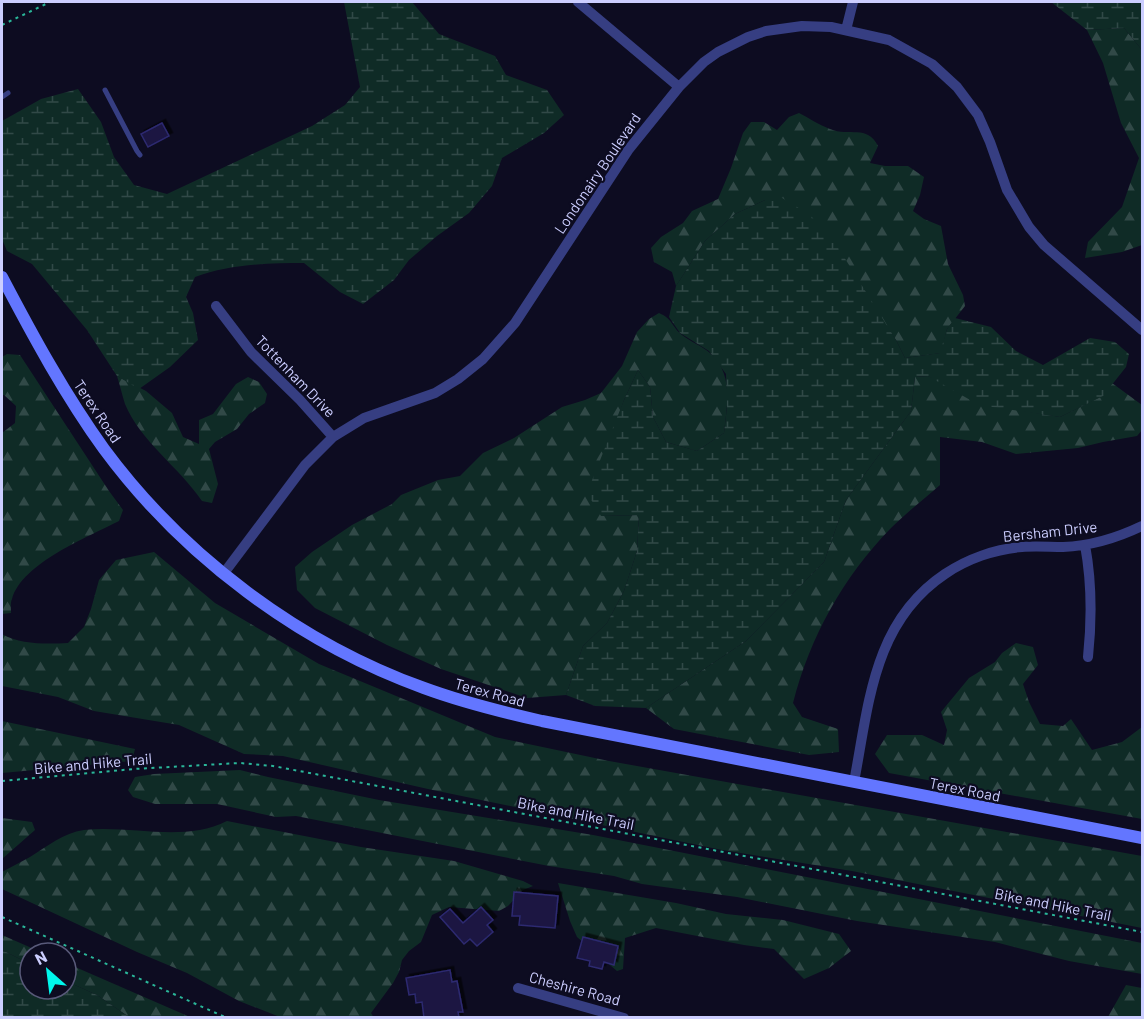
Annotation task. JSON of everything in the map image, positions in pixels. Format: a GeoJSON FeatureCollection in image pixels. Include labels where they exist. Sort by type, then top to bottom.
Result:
{"type":"FeatureCollection","features":[{"type":"Feature","properties":{"kind":"main road","name":"Terex Road"},"geometry":{"type":"LineString","coordinates":[[2,277],[52,369],[105,450],[174,529],[224,573],[262,602],[312,634],[362,661],[424,688],[477,705],[542,721],[1143,838]]}},
{"type":"Feature","properties":{"kind":"street"},"geometry":{"type":"LineString","coordinates":[[578,2],[679,87]]}},
{"type":"Feature","properties":{"kind":"street"},"geometry":{"type":"LineString","coordinates":[[846,30],[852,2]]}},
{"type":"Feature","properties":{"kind":"street","name":"Londonairy Boulevard"},"geometry":{"type":"LineString","coordinates":[[224,573],[304,465],[333,437],[364,418],[435,393],[458,379],[483,359],[515,323],[628,149],[679,87],[704,62],[748,37],[793,26],[831,27],[881,38],[901,46],[932,64],[945,75],[978,116],[1007,190],[1029,227],[1044,245],[1143,330]]}},
{"type":"Feature","properties":{"kind":"street","name":"Tottenham Drive"},"geometry":{"type":"LineString","coordinates":[[216,306],[251,352],[317,417],[333,437]]}},
{"type":"Feature","properties":{"kind":"street","name":"Bersham Drive"},"geometry":{"type":"LineString","coordinates":[[855,782],[876,668],[896,623],[921,592],[951,570],[982,556],[1022,547],[1085,545],[1110,540],[1143,526]]}},
{"type":"Feature","properties":{"kind":"street"},"geometry":{"type":"LineString","coordinates":[[1085,545],[1091,585],[1088,657]]}},
{"type":"Feature","properties":{"kind":"street","name":"Cheshire Road"},"geometry":{"type":"LineString","coordinates":[[518,988],[624,1017]]}},
{"type":"Feature","properties":{"kind":"lane"},"geometry":{"type":"LineString","coordinates":[[105,90],[140,155]]}},
{"type":"Feature","properties":{"kind":"lane"},"geometry":{"type":"LineString","coordinates":[[2,97],[8,93]]}},
{"type":"Feature","properties":{"kind":"path"},"geometry":{"type":"LineString","coordinates":[[2,26],[50,2]]}},
{"type":"Feature","properties":{"kind":"path","name":"Bike and Hike Trail"},"geometry":{"type":"LineString","coordinates":[[2,781],[134,768],[240,764],[273,766],[1143,932]]}},
{"type":"Feature","properties":{"kind":"path"},"geometry":{"type":"LineString","coordinates":[[2,917],[227,1017]]}},
{"type":"Feature","properties":{"kind":"green space"},"geometry":{"type":"Polygon","coordinates":[[[344,2],[412,2],[439,34],[495,56],[506,75],[547,90],[564,115],[544,133],[502,158],[492,186],[469,213],[409,260],[394,280],[363,304],[340,292],[304,263],[235,267],[195,277],[186,297],[193,313],[198,340],[170,367],[139,389],[117,376],[87,330],[32,264],[7,251],[2,239],[2,121],[41,99],[78,89],[101,122],[114,157],[134,185],[167,194],[312,126],[345,105],[360,87],[344,2]]]}},
{"type":"Feature","properties":{"kind":"green space"},"geometry":{"type":"Polygon","coordinates":[[[1051,2],[1142,2],[1142,50],[1124,28],[1087,30],[1051,2]]]}},
{"type":"Feature","properties":{"kind":"green space"},"geometry":{"type":"Polygon","coordinates":[[[1124,28],[1142,50],[1142,245],[1122,252],[1085,258],[1088,242],[1122,207],[1139,158],[1121,123],[1103,63],[1087,30],[1124,28]]]}},
{"type":"Feature","properties":{"kind":"green space"},"geometry":{"type":"Polygon","coordinates":[[[799,113],[830,129],[869,135],[878,146],[870,163],[885,166],[908,166],[924,177],[913,211],[924,219],[941,226],[948,264],[963,295],[965,306],[947,329],[941,353],[905,358],[881,318],[765,200],[735,214],[705,241],[676,286],[672,272],[654,262],[651,248],[661,237],[683,223],[692,211],[718,199],[743,133],[751,122],[764,122],[777,130],[789,117],[799,113]]]}},
{"type":"Feature","properties":{"kind":"green space"},"geometry":{"type":"Polygon","coordinates":[[[779,196],[810,215],[834,241],[905,358],[940,353],[947,329],[955,318],[991,327],[1016,351],[1043,365],[1090,338],[1115,342],[1129,354],[1126,367],[1103,396],[1060,417],[979,405],[928,376],[915,377],[911,411],[846,500],[824,562],[746,641],[646,708],[595,706],[566,695],[583,646],[607,623],[624,591],[637,551],[639,515],[601,516],[587,493],[624,400],[638,370],[650,387],[653,417],[666,442],[697,451],[724,433],[727,407],[726,374],[709,351],[680,333],[669,317],[676,286],[705,241],[735,214],[779,196]]]}},
{"type":"Feature","properties":{"kind":"green space"},"geometry":{"type":"Polygon","coordinates":[[[659,313],[667,318],[678,332],[710,353],[723,370],[727,390],[724,433],[697,451],[666,442],[653,417],[650,387],[638,370],[611,437],[601,516],[639,515],[637,551],[624,591],[607,623],[583,646],[566,695],[527,698],[441,669],[387,645],[315,608],[297,590],[295,567],[312,552],[352,525],[392,504],[401,495],[438,480],[460,476],[483,453],[514,438],[562,407],[601,393],[622,366],[637,332],[649,319],[659,313]]]}},
{"type":"Feature","properties":{"kind":"green space"},"geometry":{"type":"Polygon","coordinates":[[[7,354],[20,355],[123,510],[119,521],[58,552],[29,574],[18,586],[12,599],[11,613],[2,614],[2,433],[15,423],[16,406],[2,395],[2,357],[7,354]]]}},
{"type":"Feature","properties":{"kind":"green space"},"geometry":{"type":"Polygon","coordinates":[[[117,376],[146,391],[172,413],[183,437],[199,444],[199,420],[213,414],[236,384],[248,377],[259,382],[267,394],[265,403],[249,414],[237,429],[215,442],[209,449],[218,484],[212,503],[202,501],[132,418],[125,404],[117,376]]]}},
{"type":"Feature","properties":{"kind":"green space"},"geometry":{"type":"Polygon","coordinates":[[[928,376],[962,395],[1011,409],[1060,417],[1102,396],[1112,383],[1142,405],[1142,430],[1137,436],[1078,448],[1016,454],[982,442],[940,437],[940,485],[891,528],[858,567],[830,609],[800,679],[793,703],[802,717],[838,729],[839,752],[809,755],[674,729],[646,708],[746,641],[824,562],[846,500],[911,411],[915,377],[928,376]]]}},
{"type":"Feature","properties":{"kind":"green space"},"geometry":{"type":"Polygon","coordinates":[[[154,552],[215,603],[319,664],[495,737],[609,761],[1142,856],[1142,928],[852,871],[722,850],[428,789],[283,756],[244,754],[179,725],[94,711],[58,697],[2,686],[2,634],[26,642],[68,643],[84,627],[99,580],[116,560],[154,552]]]}},
{"type":"Feature","properties":{"kind":"green space"},"geometry":{"type":"Polygon","coordinates":[[[1016,643],[1033,647],[1038,665],[1023,684],[1040,724],[1063,726],[1071,719],[1092,750],[1122,742],[1142,727],[1142,819],[889,773],[875,754],[887,735],[922,735],[944,745],[947,730],[941,712],[969,678],[995,662],[1002,653],[1016,643]]]}},
{"type":"Feature","properties":{"kind":"green space"},"geometry":{"type":"Polygon","coordinates":[[[2,721],[135,749],[132,761],[2,773],[2,721]]]}},
{"type":"Feature","properties":{"kind":"green space"},"geometry":{"type":"Polygon","coordinates":[[[240,770],[379,800],[593,835],[1142,943],[1142,974],[1069,961],[995,942],[857,921],[737,897],[642,884],[614,876],[549,866],[296,816],[276,817],[217,804],[155,804],[133,797],[128,790],[135,777],[240,770]]]}},
{"type":"Feature","properties":{"kind":"green space"},"geometry":{"type":"Polygon","coordinates":[[[2,818],[32,822],[35,830],[2,859],[2,818]]]}},
{"type":"Feature","properties":{"kind":"green space"},"geometry":{"type":"Polygon","coordinates":[[[227,821],[361,847],[454,861],[533,886],[523,890],[508,906],[499,911],[449,907],[432,915],[421,942],[402,960],[393,983],[371,1013],[374,1018],[280,1017],[239,1001],[187,973],[2,889],[2,872],[69,834],[102,829],[193,831],[227,821]]]}},
{"type":"Feature","properties":{"kind":"green space"},"geometry":{"type":"Polygon","coordinates":[[[558,883],[726,914],[783,920],[839,934],[851,951],[829,968],[804,979],[774,949],[656,928],[625,938],[623,969],[617,971],[577,937],[558,883]]]}},
{"type":"Feature","properties":{"kind":"green space"},"geometry":{"type":"Polygon","coordinates":[[[2,935],[18,942],[18,958],[2,950],[2,935]]]}},
{"type":"Feature","properties":{"kind":"green space"},"geometry":{"type":"Polygon","coordinates":[[[2,950],[18,958],[18,1001],[78,1001],[78,986],[97,995],[129,1017],[2,1017],[2,950]]]}},
{"type":"Feature","properties":{"kind":"green space"},"geometry":{"type":"Polygon","coordinates":[[[78,968],[190,1017],[129,1017],[97,995],[78,986],[78,968]]]}},
{"type":"Feature","properties":{"kind":"green space"},"geometry":{"type":"Polygon","coordinates":[[[1126,985],[1142,988],[1142,1017],[1108,1017],[1126,985]]]}},
{"type":"Feature","properties":{"kind":"building"},"geometry":{"type":"Polygon","coordinates":[[[162,123],[169,136],[148,147],[141,134],[162,123]]]}},
{"type":"Feature","properties":{"kind":"building"},"geometry":{"type":"Polygon","coordinates":[[[514,892],[558,896],[555,928],[519,925],[520,916],[512,916],[514,892]]]}},
{"type":"Feature","properties":{"kind":"building"},"geometry":{"type":"Polygon","coordinates":[[[481,907],[493,920],[487,925],[493,932],[477,946],[470,939],[464,944],[440,917],[450,909],[463,923],[481,907]]]}},
{"type":"Feature","properties":{"kind":"building"},"geometry":{"type":"Polygon","coordinates":[[[583,937],[618,946],[614,965],[604,962],[602,969],[589,966],[590,961],[577,958],[583,937]]]}},
{"type":"Feature","properties":{"kind":"building"},"geometry":{"type":"Polygon","coordinates":[[[450,970],[452,982],[457,981],[463,1012],[458,1012],[459,1018],[424,1018],[422,1002],[416,1003],[415,994],[409,995],[406,978],[450,970]]]}}]}
